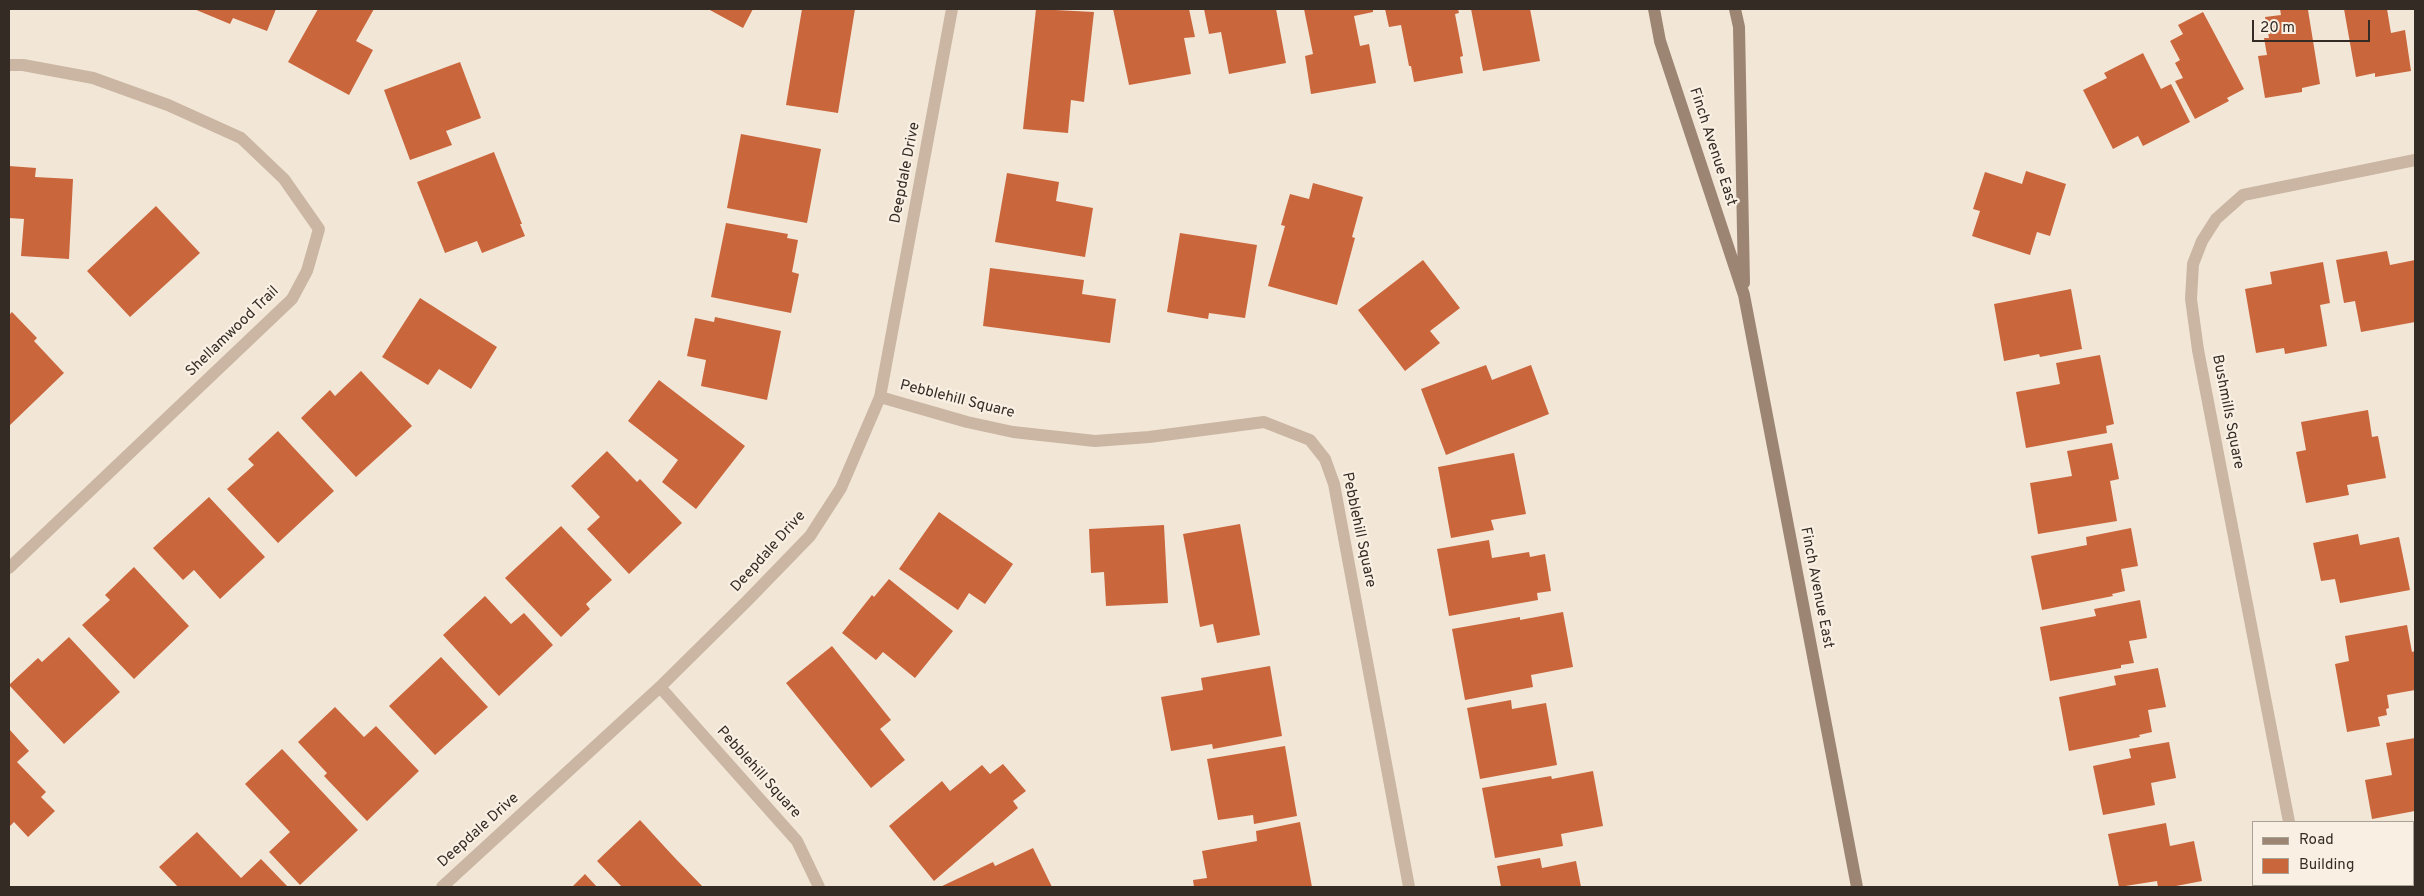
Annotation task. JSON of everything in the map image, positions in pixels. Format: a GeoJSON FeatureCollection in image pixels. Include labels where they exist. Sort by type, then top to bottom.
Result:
{"type":"FeatureCollection","features":[{"type":"Feature","properties":{"kind":"main road","name":"Finch Avenue East"},"geometry":{"type":"LineString","coordinates":[[1654,9],[1660,41],[1744,295],[1857,887]]}},
{"type":"Feature","properties":{"kind":"main road","name":"Finch Avenue East"},"geometry":{"type":"LineString","coordinates":[[1735,9],[1738,27],[1744,295]]}},
{"type":"Feature","properties":{"kind":"street","name":"Deepdale Drive"},"geometry":{"type":"LineString","coordinates":[[442,887],[660,687],[810,536],[841,488],[880,397],[952,9]]}},
{"type":"Feature","properties":{"kind":"street","name":"Shellamwood Trail"},"geometry":{"type":"LineString","coordinates":[[9,65],[23,65],[93,78],[168,105],[240,138],[284,179],[319,229],[307,271],[292,299],[9,568]]}},
{"type":"Feature","properties":{"kind":"street","name":"Bushmills Square"},"geometry":{"type":"LineString","coordinates":[[2289,821],[2198,350],[2191,299],[2193,264],[2202,242],[2216,219],[2243,195],[2415,160]]}},
{"type":"Feature","properties":{"kind":"street","name":"Pebblehill Square"},"geometry":{"type":"LineString","coordinates":[[880,397],[967,422],[1013,432],[1095,441],[1149,437],[1264,422],[1310,440],[1325,460],[1334,484],[1409,887]]}},
{"type":"Feature","properties":{"kind":"street","name":"Pebblehill Square"},"geometry":{"type":"LineString","coordinates":[[660,687],[797,841],[819,887]]}},
{"type":"Feature","properties":{"kind":"building"},"geometry":{"type":"Polygon","coordinates":[[[194,9],[276,9],[267,31],[233,18],[230,24],[194,9]]]}},
{"type":"Feature","properties":{"kind":"building"},"geometry":{"type":"Polygon","coordinates":[[[318,9],[374,9],[356,41],[373,50],[349,95],[288,62],[318,9]]]}},
{"type":"Feature","properties":{"kind":"building"},"geometry":{"type":"Polygon","coordinates":[[[708,9],[753,9],[743,28],[708,9]]]}},
{"type":"Feature","properties":{"kind":"building"},"geometry":{"type":"Polygon","coordinates":[[[802,9],[855,9],[838,113],[786,105],[802,9]]]}},
{"type":"Feature","properties":{"kind":"building"},"geometry":{"type":"Polygon","coordinates":[[[1036,9],[1094,12],[1084,102],[1071,100],[1068,133],[1023,129],[1036,9]]]}},
{"type":"Feature","properties":{"kind":"building"},"geometry":{"type":"Polygon","coordinates":[[[1113,9],[1189,9],[1195,37],[1184,38],[1191,74],[1129,85],[1113,9]]]}},
{"type":"Feature","properties":{"kind":"building"},"geometry":{"type":"Polygon","coordinates":[[[1204,9],[1276,9],[1286,63],[1229,74],[1221,32],[1209,34],[1204,9]]]}},
{"type":"Feature","properties":{"kind":"building"},"geometry":{"type":"Polygon","coordinates":[[[1304,9],[1373,9],[1373,12],[1354,16],[1360,46],[1369,44],[1376,83],[1311,94],[1305,56],[1313,54],[1304,9]]]}},
{"type":"Feature","properties":{"kind":"building"},"geometry":{"type":"Polygon","coordinates":[[[1385,9],[1458,9],[1459,13],[1455,14],[1463,56],[1460,57],[1463,73],[1414,82],[1401,25],[1389,27],[1385,9]]]}},
{"type":"Feature","properties":{"kind":"building"},"geometry":{"type":"Polygon","coordinates":[[[1471,9],[1530,9],[1540,61],[1483,71],[1471,9]]]}},
{"type":"Feature","properties":{"kind":"building"},"geometry":{"type":"Polygon","coordinates":[[[2280,9],[2308,10],[2320,84],[2302,88],[2302,92],[2265,98],[2258,56],[2267,55],[2264,38],[2269,38],[2265,17],[2281,15],[2280,9]]]}},
{"type":"Feature","properties":{"kind":"building"},"geometry":{"type":"Polygon","coordinates":[[[2344,9],[2387,9],[2391,33],[2405,30],[2411,71],[2375,77],[2375,73],[2356,77],[2344,9]]]}},
{"type":"Feature","properties":{"kind":"building"},"geometry":{"type":"Polygon","coordinates":[[[2203,12],[2244,89],[2227,98],[2229,101],[2195,119],[2175,81],[2183,78],[2175,63],[2180,60],[2170,41],[2183,34],[2178,25],[2203,12]]]}},
{"type":"Feature","properties":{"kind":"building"},"geometry":{"type":"Polygon","coordinates":[[[2143,53],[2161,89],[2171,84],[2190,122],[2143,146],[2138,136],[2113,149],[2083,90],[2107,78],[2104,73],[2143,53]]]}},
{"type":"Feature","properties":{"kind":"building"},"geometry":{"type":"Polygon","coordinates":[[[460,62],[481,118],[446,131],[452,145],[410,160],[384,90],[460,62]]]}},
{"type":"Feature","properties":{"kind":"building"},"geometry":{"type":"Polygon","coordinates":[[[741,134],[821,149],[807,223],[727,208],[741,134]]]}},
{"type":"Feature","properties":{"kind":"building"},"geometry":{"type":"Polygon","coordinates":[[[494,152],[525,236],[482,253],[477,241],[445,253],[417,182],[494,152]]]}},
{"type":"Feature","properties":{"kind":"building"},"geometry":{"type":"Polygon","coordinates":[[[9,166],[36,168],[35,177],[73,179],[69,259],[21,256],[24,219],[9,218],[9,166]]]}},
{"type":"Feature","properties":{"kind":"building"},"geometry":{"type":"Polygon","coordinates":[[[2026,171],[2066,184],[2050,236],[2037,232],[2030,255],[1972,236],[1980,211],[1973,209],[1985,172],[2022,184],[2026,171]]]}},
{"type":"Feature","properties":{"kind":"building"},"geometry":{"type":"Polygon","coordinates":[[[1007,173],[1059,182],[1056,201],[1093,208],[1085,257],[995,242],[1007,173]]]}},
{"type":"Feature","properties":{"kind":"building"},"geometry":{"type":"Polygon","coordinates":[[[1313,183],[1363,197],[1352,237],[1355,238],[1337,305],[1268,286],[1285,226],[1281,225],[1290,194],[1309,199],[1313,183]]]}},
{"type":"Feature","properties":{"kind":"building"},"geometry":{"type":"Polygon","coordinates":[[[156,206],[200,253],[130,317],[87,271],[156,206]]]}},
{"type":"Feature","properties":{"kind":"building"},"geometry":{"type":"Polygon","coordinates":[[[726,223],[788,234],[787,238],[798,240],[792,272],[799,274],[791,313],[711,297],[726,223]]]}},
{"type":"Feature","properties":{"kind":"building"},"geometry":{"type":"Polygon","coordinates":[[[1180,233],[1257,245],[1245,318],[1209,313],[1208,319],[1167,312],[1180,233]]]}},
{"type":"Feature","properties":{"kind":"building"},"geometry":{"type":"Polygon","coordinates":[[[2387,251],[2390,265],[2415,260],[2415,322],[2361,332],[2355,301],[2344,303],[2336,260],[2387,251]]]}},
{"type":"Feature","properties":{"kind":"building"},"geometry":{"type":"Polygon","coordinates":[[[1423,260],[1460,308],[1430,331],[1440,343],[1405,371],[1358,310],[1423,260]]]}},
{"type":"Feature","properties":{"kind":"building"},"geometry":{"type":"Polygon","coordinates":[[[2323,262],[2330,303],[2320,305],[2327,346],[2285,354],[2284,348],[2256,353],[2245,289],[2272,284],[2270,272],[2323,262]]]}},
{"type":"Feature","properties":{"kind":"building"},"geometry":{"type":"Polygon","coordinates":[[[990,268],[1084,280],[1082,294],[1116,299],[1110,343],[983,326],[990,268]]]}},
{"type":"Feature","properties":{"kind":"building"},"geometry":{"type":"Polygon","coordinates":[[[2071,289],[2082,349],[2040,357],[2039,354],[2004,361],[1994,304],[2071,289]]]}},
{"type":"Feature","properties":{"kind":"building"},"geometry":{"type":"Polygon","coordinates":[[[420,298],[497,347],[471,389],[439,369],[428,385],[382,357],[420,298]]]}},
{"type":"Feature","properties":{"kind":"building"},"geometry":{"type":"Polygon","coordinates":[[[12,312],[37,338],[34,341],[64,373],[9,426],[9,315],[12,312]]]}},
{"type":"Feature","properties":{"kind":"building"},"geometry":{"type":"Polygon","coordinates":[[[715,317],[781,331],[767,400],[701,386],[706,360],[687,356],[695,318],[714,322],[715,317]]]}},
{"type":"Feature","properties":{"kind":"building"},"geometry":{"type":"Polygon","coordinates":[[[2100,355],[2114,424],[2106,426],[2107,433],[2026,448],[2016,392],[2060,384],[2056,363],[2100,355]]]}},
{"type":"Feature","properties":{"kind":"building"},"geometry":{"type":"Polygon","coordinates":[[[1486,365],[1492,380],[1531,365],[1549,414],[1446,455],[1421,389],[1486,365]]]}},
{"type":"Feature","properties":{"kind":"building"},"geometry":{"type":"Polygon","coordinates":[[[361,371],[412,426],[356,477],[301,418],[330,390],[335,396],[361,371]]]}},
{"type":"Feature","properties":{"kind":"building"},"geometry":{"type":"Polygon","coordinates":[[[659,380],[745,446],[696,509],[662,482],[678,460],[628,421],[659,380]]]}},
{"type":"Feature","properties":{"kind":"building"},"geometry":{"type":"Polygon","coordinates":[[[2368,410],[2372,437],[2378,436],[2386,478],[2347,485],[2349,495],[2306,503],[2296,452],[2306,450],[2301,422],[2368,410]]]}},
{"type":"Feature","properties":{"kind":"building"},"geometry":{"type":"Polygon","coordinates":[[[278,431],[334,491],[278,543],[227,489],[254,465],[248,459],[278,431]]]}},
{"type":"Feature","properties":{"kind":"building"},"geometry":{"type":"Polygon","coordinates":[[[2112,443],[2119,479],[2110,481],[2117,521],[2038,534],[2030,483],[2072,476],[2067,451],[2112,443]]]}},
{"type":"Feature","properties":{"kind":"building"},"geometry":{"type":"Polygon","coordinates":[[[607,451],[637,482],[640,479],[682,523],[629,574],[587,529],[600,517],[571,486],[607,451]]]}},
{"type":"Feature","properties":{"kind":"building"},"geometry":{"type":"Polygon","coordinates":[[[1514,453],[1526,514],[1491,520],[1494,530],[1451,538],[1438,467],[1514,453]]]}},
{"type":"Feature","properties":{"kind":"building"},"geometry":{"type":"Polygon","coordinates":[[[209,497],[265,557],[220,599],[194,570],[183,580],[153,548],[209,497]]]}},
{"type":"Feature","properties":{"kind":"building"},"geometry":{"type":"Polygon","coordinates":[[[939,512],[1013,564],[985,604],[969,593],[958,610],[899,569],[939,512]]]}},
{"type":"Feature","properties":{"kind":"building"},"geometry":{"type":"Polygon","coordinates":[[[1240,524],[1260,635],[1217,643],[1213,624],[1200,627],[1183,534],[1240,524]]]}},
{"type":"Feature","properties":{"kind":"building"},"geometry":{"type":"Polygon","coordinates":[[[1164,525],[1168,603],[1106,606],[1104,572],[1091,573],[1089,529],[1164,525]]]}},
{"type":"Feature","properties":{"kind":"building"},"geometry":{"type":"Polygon","coordinates":[[[561,526],[612,580],[586,604],[590,609],[561,637],[505,578],[561,526]]]}},
{"type":"Feature","properties":{"kind":"building"},"geometry":{"type":"Polygon","coordinates":[[[2131,528],[2138,566],[2121,569],[2125,591],[2112,594],[2113,596],[2042,610],[2031,556],[2087,545],[2086,537],[2131,528]]]}},
{"type":"Feature","properties":{"kind":"building"},"geometry":{"type":"Polygon","coordinates":[[[2358,534],[2360,545],[2399,537],[2410,590],[2340,603],[2335,579],[2321,581],[2313,543],[2358,534]]]}},
{"type":"Feature","properties":{"kind":"building"},"geometry":{"type":"Polygon","coordinates":[[[1489,540],[1492,558],[1529,552],[1530,557],[1545,554],[1551,591],[1537,593],[1538,600],[1449,616],[1437,549],[1489,540]]]}},
{"type":"Feature","properties":{"kind":"building"},"geometry":{"type":"Polygon","coordinates":[[[134,567],[189,626],[134,679],[82,625],[110,600],[105,595],[134,567]]]}},
{"type":"Feature","properties":{"kind":"building"},"geometry":{"type":"Polygon","coordinates":[[[889,579],[953,631],[915,678],[883,652],[876,660],[842,633],[872,595],[874,597],[889,579]]]}},
{"type":"Feature","properties":{"kind":"building"},"geometry":{"type":"Polygon","coordinates":[[[485,596],[511,624],[524,613],[553,645],[499,696],[443,635],[485,596]]]}},
{"type":"Feature","properties":{"kind":"building"},"geometry":{"type":"Polygon","coordinates":[[[2140,600],[2147,638],[2129,641],[2134,663],[2121,665],[2121,668],[2050,681],[2040,627],[2096,616],[2094,609],[2140,600]]]}},
{"type":"Feature","properties":{"kind":"building"},"geometry":{"type":"Polygon","coordinates":[[[1563,612],[1573,667],[1531,675],[1533,687],[1465,700],[1452,629],[1520,617],[1520,620],[1563,612]]]}},
{"type":"Feature","properties":{"kind":"building"},"geometry":{"type":"Polygon","coordinates":[[[2407,625],[2412,652],[2415,651],[2415,690],[2387,695],[2389,708],[2386,709],[2387,715],[2378,717],[2380,726],[2347,732],[2335,664],[2349,661],[2345,636],[2407,625]]]}},
{"type":"Feature","properties":{"kind":"building"},"geometry":{"type":"Polygon","coordinates":[[[69,637],[120,692],[64,744],[9,685],[38,658],[42,662],[69,637]]]}},
{"type":"Feature","properties":{"kind":"building"},"geometry":{"type":"Polygon","coordinates":[[[832,646],[891,720],[880,729],[905,760],[871,788],[786,683],[832,646]]]}},
{"type":"Feature","properties":{"kind":"building"},"geometry":{"type":"Polygon","coordinates":[[[441,657],[488,707],[435,755],[389,706],[441,657]]]}},
{"type":"Feature","properties":{"kind":"building"},"geometry":{"type":"Polygon","coordinates":[[[1270,666],[1282,736],[1213,749],[1212,744],[1171,751],[1161,697],[1203,690],[1201,678],[1270,666]]]}},
{"type":"Feature","properties":{"kind":"building"},"geometry":{"type":"Polygon","coordinates":[[[2158,668],[2166,707],[2148,710],[2152,732],[2139,735],[2140,737],[2069,751],[2059,697],[2116,685],[2114,676],[2158,668]]]}},
{"type":"Feature","properties":{"kind":"building"},"geometry":{"type":"Polygon","coordinates":[[[1511,700],[1512,709],[1546,703],[1557,765],[1480,779],[1467,708],[1511,700]]]}},
{"type":"Feature","properties":{"kind":"building"},"geometry":{"type":"Polygon","coordinates":[[[335,707],[364,737],[376,726],[419,771],[367,821],[324,776],[327,773],[298,742],[335,707]]]}},
{"type":"Feature","properties":{"kind":"building"},"geometry":{"type":"Polygon","coordinates":[[[9,729],[29,751],[17,762],[46,792],[41,797],[55,811],[28,837],[14,822],[9,827],[9,729]]]}},
{"type":"Feature","properties":{"kind":"building"},"geometry":{"type":"Polygon","coordinates":[[[2415,738],[2415,811],[2372,819],[2365,780],[2392,775],[2386,743],[2415,738]]]}},
{"type":"Feature","properties":{"kind":"building"},"geometry":{"type":"Polygon","coordinates":[[[2169,742],[2176,778],[2151,783],[2155,805],[2103,815],[2093,766],[2131,758],[2129,749],[2169,742]]]}},
{"type":"Feature","properties":{"kind":"building"},"geometry":{"type":"Polygon","coordinates":[[[1285,746],[1297,816],[1254,824],[1253,815],[1218,820],[1207,759],[1285,746]]]}},
{"type":"Feature","properties":{"kind":"building"},"geometry":{"type":"Polygon","coordinates":[[[282,749],[358,830],[300,885],[269,852],[290,832],[245,784],[282,749]]]}},
{"type":"Feature","properties":{"kind":"building"},"geometry":{"type":"Polygon","coordinates":[[[1003,764],[1026,791],[1013,801],[1018,808],[934,881],[889,826],[942,781],[950,791],[982,765],[990,774],[1003,764]]]}},
{"type":"Feature","properties":{"kind":"building"},"geometry":{"type":"Polygon","coordinates":[[[1593,771],[1603,826],[1561,834],[1563,846],[1495,858],[1482,788],[1551,776],[1552,779],[1593,771]]]}},
{"type":"Feature","properties":{"kind":"building"},"geometry":{"type":"Polygon","coordinates":[[[640,820],[703,887],[622,887],[597,861],[640,820]]]}},
{"type":"Feature","properties":{"kind":"building"},"geometry":{"type":"Polygon","coordinates":[[[1300,822],[1312,887],[1194,887],[1193,880],[1207,878],[1202,851],[1257,841],[1256,831],[1300,822]]]}},
{"type":"Feature","properties":{"kind":"building"},"geometry":{"type":"Polygon","coordinates":[[[2166,823],[2170,846],[2194,841],[2202,881],[2171,887],[2158,887],[2157,881],[2119,887],[2108,834],[2166,823]]]}},
{"type":"Feature","properties":{"kind":"building"},"geometry":{"type":"Polygon","coordinates":[[[197,832],[241,878],[261,859],[288,887],[178,887],[159,867],[197,832]]]}},
{"type":"Feature","properties":{"kind":"building"},"geometry":{"type":"Polygon","coordinates":[[[2414,838],[2415,887],[2406,887],[2414,886],[2414,838]]]}},
{"type":"Feature","properties":{"kind":"building"},"geometry":{"type":"Polygon","coordinates":[[[1033,848],[1052,887],[940,887],[993,862],[995,866],[1033,848]]]}},
{"type":"Feature","properties":{"kind":"building"},"geometry":{"type":"Polygon","coordinates":[[[1540,858],[1542,868],[1576,861],[1581,887],[1501,887],[1497,866],[1540,858]]]}},
{"type":"Feature","properties":{"kind":"building"},"geometry":{"type":"Polygon","coordinates":[[[585,874],[597,887],[572,887],[585,874]]]}}]}
